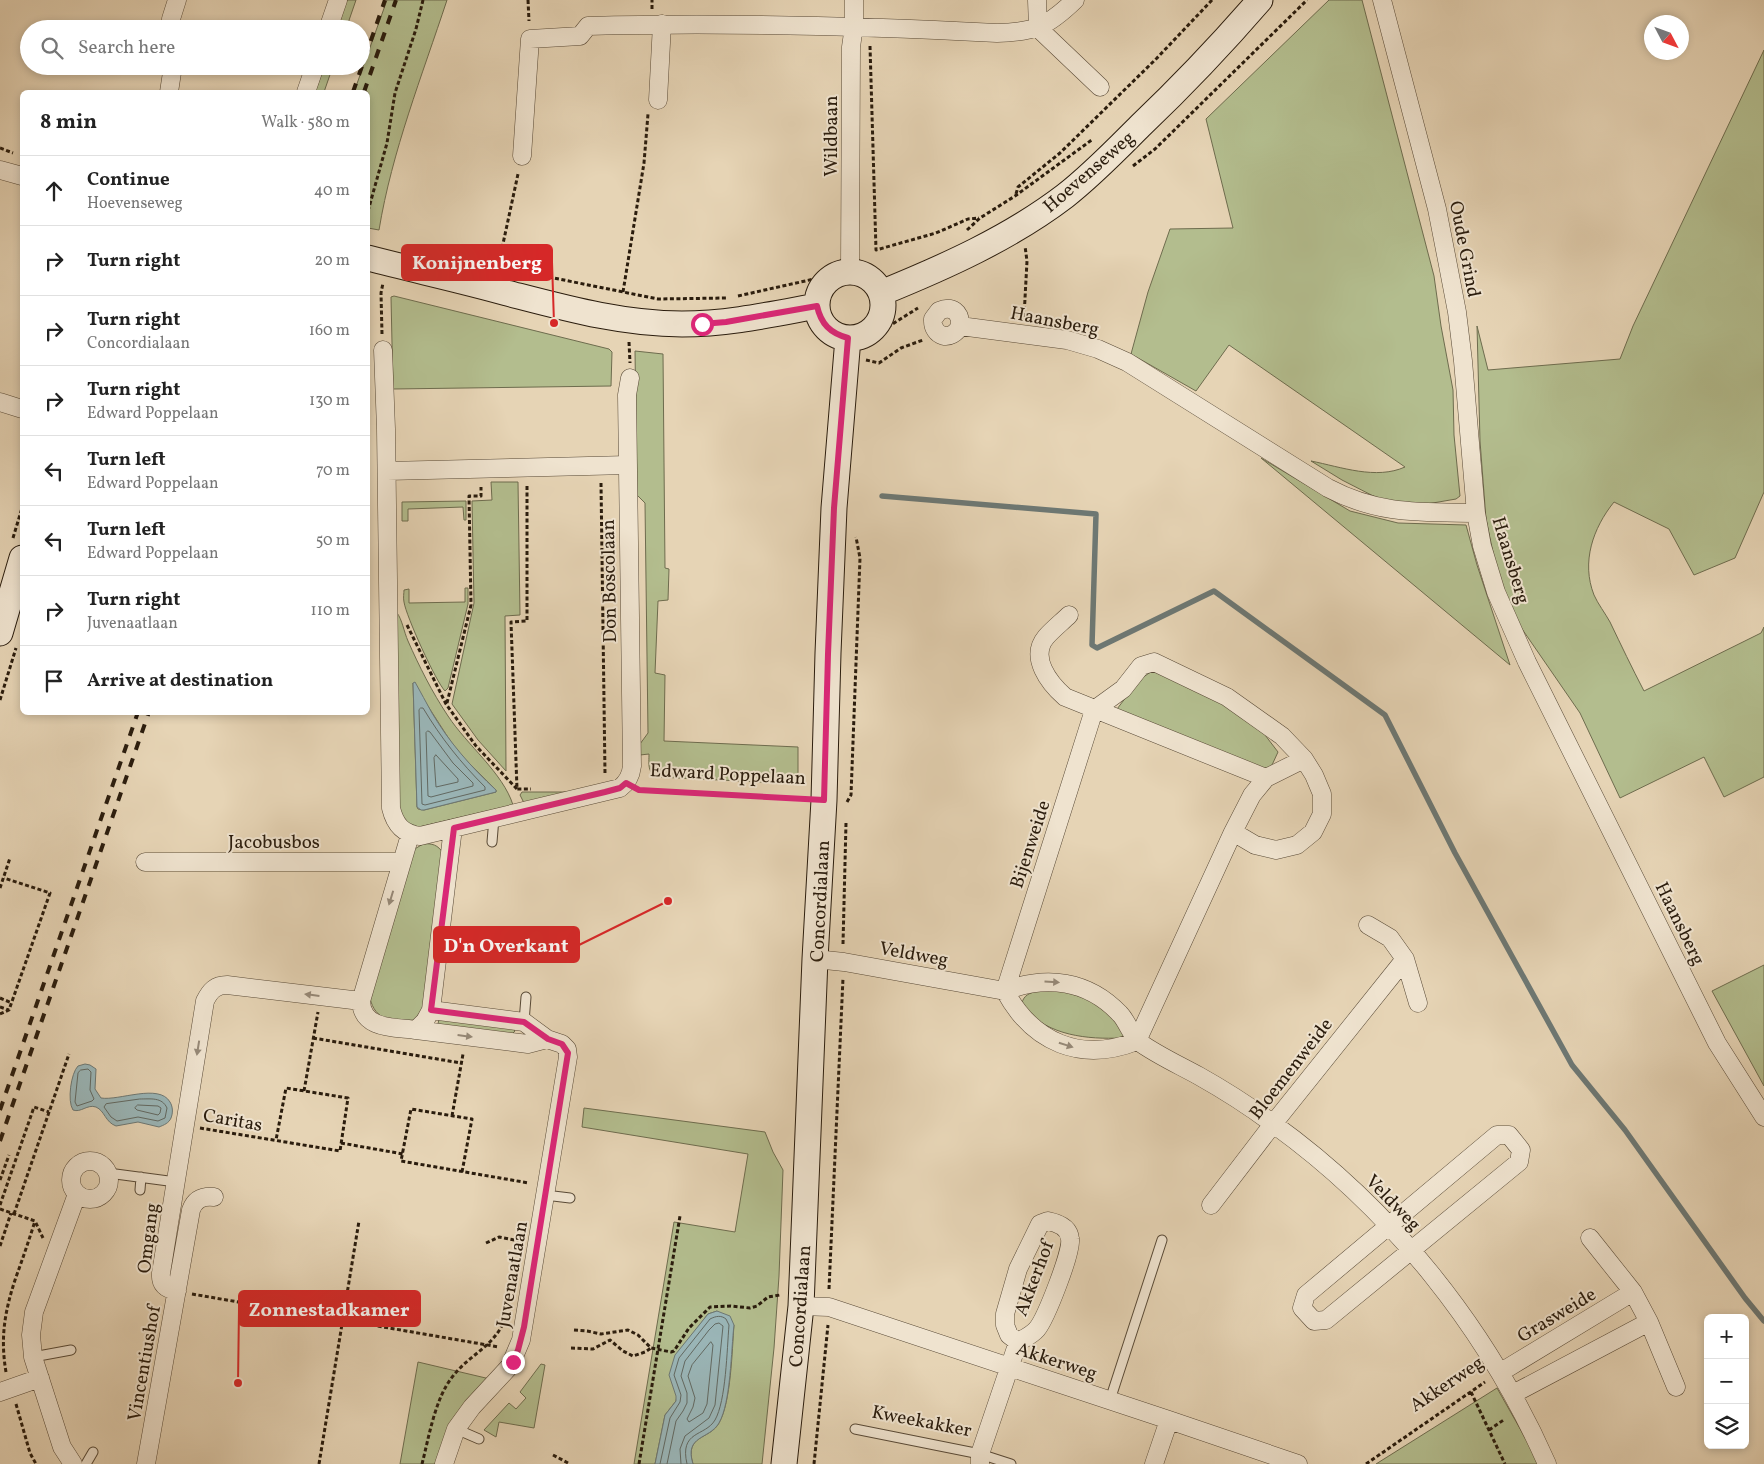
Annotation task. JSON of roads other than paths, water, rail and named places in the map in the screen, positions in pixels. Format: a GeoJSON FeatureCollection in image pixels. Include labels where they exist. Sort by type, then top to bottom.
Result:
{"type":"FeatureCollection","features":[{"type":"Feature","properties":{"kind":"main road","name":"Hoevenseweg"},"geometry":{"type":"LineString","coordinates":[[881,293],[940,270],[960,260],[1014,229],[1065,196],[1159,108],[1260,0]]}},
{"type":"Feature","properties":{"kind":"main road"},"geometry":{"type":"LineString","coordinates":[[378,261],[568,309],[644,323],[726,322],[817,306]]}},
{"type":"Feature","properties":{"kind":"main road"},"geometry":{"type":"LineString","coordinates":[[857,273],[874,282],[881,293],[882,315],[877,325],[859,337],[848,338],[836,335],[822,322],[817,306],[820,292],[839,277],[857,273]]}},
{"type":"Feature","properties":{"kind":"main road","name":"Concordialaan"},"geometry":{"type":"LineString","coordinates":[[784,1464],[815,959],[836,800],[828,654],[834,508],[848,338]]}},
{"type":"Feature","properties":{"kind":"main road"},"geometry":{"type":"LineString","coordinates":[[8,639],[20,570]]}},
{"type":"Feature","properties":{"kind":"street"},"geometry":{"type":"LineString","coordinates":[[171,20],[177,0]]}},
{"type":"Feature","properties":{"kind":"street"},"geometry":{"type":"LineString","coordinates":[[331,20],[338,0]]}},
{"type":"Feature","properties":{"kind":"street","name":"Wildbaan"},"geometry":{"type":"LineString","coordinates":[[839,277],[854,0]]}},
{"type":"Feature","properties":{"kind":"street"},"geometry":{"type":"LineString","coordinates":[[1037,0],[1038,28],[1100,87]]}},
{"type":"Feature","properties":{"kind":"street"},"geometry":{"type":"LineString","coordinates":[[522,156],[530,39],[580,36],[588,26],[662,24],[854,26],[997,33],[1019,32],[1038,28],[1058,16],[1074,0]]}},
{"type":"Feature","properties":{"kind":"street","name":"Oude Grind"},"geometry":{"type":"LineString","coordinates":[[1382,0],[1432,191],[1447,260],[1463,361],[1476,513]]}},
{"type":"Feature","properties":{"kind":"street"},"geometry":{"type":"LineString","coordinates":[[658,100],[662,24]]}},
{"type":"Feature","properties":{"kind":"street"},"geometry":{"type":"LineString","coordinates":[[169,90],[172,75]]}},
{"type":"Feature","properties":{"kind":"street"},"geometry":{"type":"LineString","coordinates":[[307,90],[312,75]]}},
{"type":"Feature","properties":{"kind":"street"},"geometry":{"type":"LineString","coordinates":[[0,170],[20,175]]}},
{"type":"Feature","properties":{"kind":"street","name":"Haansberg"},"geometry":{"type":"LineString","coordinates":[[950,308],[957,313],[961,321],[960,326],[956,333],[952,335],[941,334],[933,323],[935,316],[942,309],[950,308]]}},
{"type":"Feature","properties":{"kind":"street","name":"Haansberg"},"geometry":{"type":"LineString","coordinates":[[960,326],[1067,340],[1098,349],[1127,362],[1328,488],[1360,503],[1391,510],[1476,513],[1482,546],[1496,592],[1514,634],[1717,1043],[1764,1118]]}},
{"type":"Feature","properties":{"kind":"street"},"geometry":{"type":"LineString","coordinates":[[383,350],[386,398],[391,808],[394,819],[401,829],[410,835],[361,1001],[363,1013],[371,1022],[380,1025],[528,1044],[555,1042]]}},
{"type":"Feature","properties":{"kind":"street","name":"Don Boscolaan"},"geometry":{"type":"LineString","coordinates":[[626,783],[631,775],[632,766],[627,395],[630,378]]}},
{"type":"Feature","properties":{"kind":"street"},"geometry":{"type":"LineString","coordinates":[[0,402],[20,408]]}},
{"type":"Feature","properties":{"kind":"street"},"geometry":{"type":"LineString","coordinates":[[387,471],[628,465]]}},
{"type":"Feature","properties":{"kind":"street"},"geometry":{"type":"LineString","coordinates":[[1069,615],[1045,638],[1039,654],[1041,666],[1053,686],[1064,697],[1266,778]]}},
{"type":"Feature","properties":{"kind":"street"},"geometry":{"type":"LineString","coordinates":[[1094,710],[1123,689],[1141,666],[1154,662],[1228,697],[1282,736],[1304,759],[1314,775],[1322,794],[1322,814],[1313,832],[1297,845],[1276,850],[1256,845],[1233,832]]}},
{"type":"Feature","properties":{"kind":"street","name":"Bijenweide"},"geometry":{"type":"LineString","coordinates":[[1005,991],[1094,710]]}},
{"type":"Feature","properties":{"kind":"street"},"geometry":{"type":"LineString","coordinates":[[1005,991],[1013,1006],[1029,1024],[1049,1039],[1064,1045],[1094,1050],[1123,1046],[1137,1041],[1233,832],[1252,795],[1266,778],[1304,759]]}},
{"type":"Feature","properties":{"kind":"street","name":"Edward Poppelaan"},"geometry":{"type":"LineString","coordinates":[[410,835],[420,836],[605,792],[620,788],[626,783]]}},
{"type":"Feature","properties":{"kind":"street"},"geometry":{"type":"LineString","coordinates":[[416,1030],[426,1021],[431,1010],[454,828]]}},
{"type":"Feature","properties":{"kind":"street","name":"Jacobusbos"},"geometry":{"type":"LineString","coordinates":[[145,862],[402,862]]}},
{"type":"Feature","properties":{"kind":"street"},"geometry":{"type":"LineString","coordinates":[[1368,925],[1390,938],[1405,959],[1418,1003]]}},
{"type":"Feature","properties":{"kind":"street","name":"Veldweg"},"geometry":{"type":"LineString","coordinates":[[815,959],[844,962],[1005,991],[1020,985],[1052,981],[1084,988],[1098,995],[1121,1015],[1137,1041],[1208,1081],[1273,1124],[1334,1171],[1390,1225],[1456,1307],[1501,1372],[1547,1464]]}},
{"type":"Feature","properties":{"kind":"street","name":"Bloemenweide"},"geometry":{"type":"LineString","coordinates":[[1210,1205],[1405,959]]}},
{"type":"Feature","properties":{"kind":"street","name":"Omgang"},"geometry":{"type":"LineString","coordinates":[[177,1291],[166,1289],[160,1277],[206,1001],[214,988],[226,985],[361,1001]]}},
{"type":"Feature","properties":{"kind":"street"},"geometry":{"type":"LineString","coordinates":[[431,1010],[524,1022],[555,1042]]}},
{"type":"Feature","properties":{"kind":"street","name":"Juvenaatlaan"},"geometry":{"type":"LineString","coordinates":[[444,1464],[456,1429],[472,1407],[506,1371],[518,1350],[524,1327],[568,1057],[568,1053],[555,1042]]}},
{"type":"Feature","properties":{"kind":"street"},"geometry":{"type":"LineString","coordinates":[[1497,1135],[1509,1135],[1521,1150],[1519,1162],[1326,1320],[1314,1321],[1302,1308],[1306,1295],[1390,1225],[1497,1135]]}},
{"type":"Feature","properties":{"kind":"street"},"geometry":{"type":"LineString","coordinates":[[82,1162],[97,1162],[104,1166],[108,1173],[108,1187],[98,1197],[91,1199],[83,1198],[72,1188],[70,1181],[72,1173],[82,1162]]}},
{"type":"Feature","properties":{"kind":"street"},"geometry":{"type":"LineString","coordinates":[[73,1464],[62,1448],[33,1357],[31,1335],[34,1312],[77,1194]]}},
{"type":"Feature","properties":{"kind":"street","name":"Vincentiushof"},"geometry":{"type":"LineString","coordinates":[[146,1464],[192,1208],[200,1198],[214,1197]]}},
{"type":"Feature","properties":{"kind":"street","name":"Akkerhof"},"geometry":{"type":"LineString","coordinates":[[1010,1367],[1018,1342],[1031,1335],[1037,1329],[1059,1281],[1070,1246],[1070,1237],[1065,1227],[1056,1223],[1048,1221],[1040,1224],[1018,1269],[1006,1314],[1005,1325],[1009,1335],[1018,1342]]}},
{"type":"Feature","properties":{"kind":"street"},"geometry":{"type":"LineString","coordinates":[[1590,1238],[1632,1292],[1649,1322],[1676,1387]]}},
{"type":"Feature","properties":{"kind":"street","name":"Grasweide"},"geometry":{"type":"LineString","coordinates":[[1501,1372],[1632,1292]]}},
{"type":"Feature","properties":{"kind":"street","name":"Akkerweg"},"geometry":{"type":"LineString","coordinates":[[793,1300],[828,1307],[1298,1464]]}},
{"type":"Feature","properties":{"kind":"street"},"geometry":{"type":"LineString","coordinates":[[1513,1394],[1649,1322]]}},
{"type":"Feature","properties":{"kind":"street","name":"Kweekakker"},"geometry":{"type":"LineString","coordinates":[[980,1459],[1010,1367]]}},
{"type":"Feature","properties":{"kind":"street"},"geometry":{"type":"LineString","coordinates":[[0,1392],[40,1378]]}},
{"type":"Feature","properties":{"kind":"street"},"geometry":{"type":"LineString","coordinates":[[1154,1464],[1169,1420]]}},
{"type":"Feature","properties":{"kind":"lane"},"geometry":{"type":"LineString","coordinates":[[492,842],[494,818]]}},
{"type":"Feature","properties":{"kind":"lane"},"geometry":{"type":"LineString","coordinates":[[524,1022],[526,997]]}},
{"type":"Feature","properties":{"kind":"lane"},"geometry":{"type":"LineString","coordinates":[[108,1173],[176,1182]]}},
{"type":"Feature","properties":{"kind":"lane"},"geometry":{"type":"LineString","coordinates":[[140,1190],[141,1178]]}},
{"type":"Feature","properties":{"kind":"lane"},"geometry":{"type":"LineString","coordinates":[[546,1190],[570,1198]]}},
{"type":"Feature","properties":{"kind":"lane"},"geometry":{"type":"LineString","coordinates":[[1110,1400],[1162,1240]]}},
{"type":"Feature","properties":{"kind":"lane"},"geometry":{"type":"LineString","coordinates":[[33,1357],[71,1350]]}},
{"type":"Feature","properties":{"kind":"lane"},"geometry":{"type":"LineString","coordinates":[[456,1429],[479,1439]]}},
{"type":"Feature","properties":{"kind":"lane","name":"Kweekakker"},"geometry":{"type":"LineString","coordinates":[[855,1429],[980,1459],[1011,1464]]}},
{"type":"Feature","properties":{"kind":"lane"},"geometry":{"type":"LineString","coordinates":[[86,1464],[93,1452]]}},
{"type":"Feature","properties":{"kind":"water"},"geometry":{"type":"Polygon","coordinates":[[[415,682],[446,734],[461,754],[496,792],[424,810],[417,807],[413,683],[415,682]]]}},
{"type":"Feature","properties":{"kind":"water"},"geometry":{"type":"Polygon","coordinates":[[[85,1064],[96,1069],[95,1089],[101,1098],[148,1093],[165,1096],[172,1108],[170,1120],[159,1127],[138,1122],[116,1126],[96,1107],[73,1110],[70,1094],[73,1075],[78,1066],[85,1064]]]}},
{"type":"Feature","properties":{"kind":"water"},"geometry":{"type":"Polygon","coordinates":[[[717,1311],[730,1316],[734,1325],[730,1375],[723,1414],[715,1428],[699,1439],[692,1448],[693,1464],[655,1464],[665,1415],[676,1401],[669,1375],[675,1355],[708,1314],[717,1311]]]}},
{"type":"Feature","properties":{"kind":"waterway"},"geometry":{"type":"LineString","coordinates":[[882,496],[1096,514],[1092,645],[1097,648],[1214,591],[1385,715],[1455,853],[1572,1065],[1625,1130],[1745,1298],[1764,1321]]}},
{"type":"Feature","properties":{"kind":"railway"},"geometry":{"type":"LineString","coordinates":[[370,43],[385,0]]}},
{"type":"Feature","properties":{"kind":"railway"},"geometry":{"type":"LineString","coordinates":[[370,75],[396,0]]}},
{"type":"Feature","properties":{"kind":"railway"},"geometry":{"type":"LineString","coordinates":[[354,90],[359,75]]}},
{"type":"Feature","properties":{"kind":"railway"},"geometry":{"type":"LineString","coordinates":[[365,90],[370,75]]}},
{"type":"Feature","properties":{"kind":"railway"},"geometry":{"type":"LineString","coordinates":[[0,1110],[137,715]]}},
{"type":"Feature","properties":{"kind":"railway"},"geometry":{"type":"LineString","coordinates":[[0,1141],[148,715]]}},
{"type":"Feature","properties":{"kind":"place","name":"Konijnenberg"},"geometry":{"type":"Point","coordinates":[554,323]}},
{"type":"Feature","properties":{"kind":"place","name":"D'n Overkant"},"geometry":{"type":"Point","coordinates":[668,901]}},
{"type":"Feature","properties":{"kind":"place","name":"Zonnestadkamer"},"geometry":{"type":"Point","coordinates":[238,1383]}}]}
